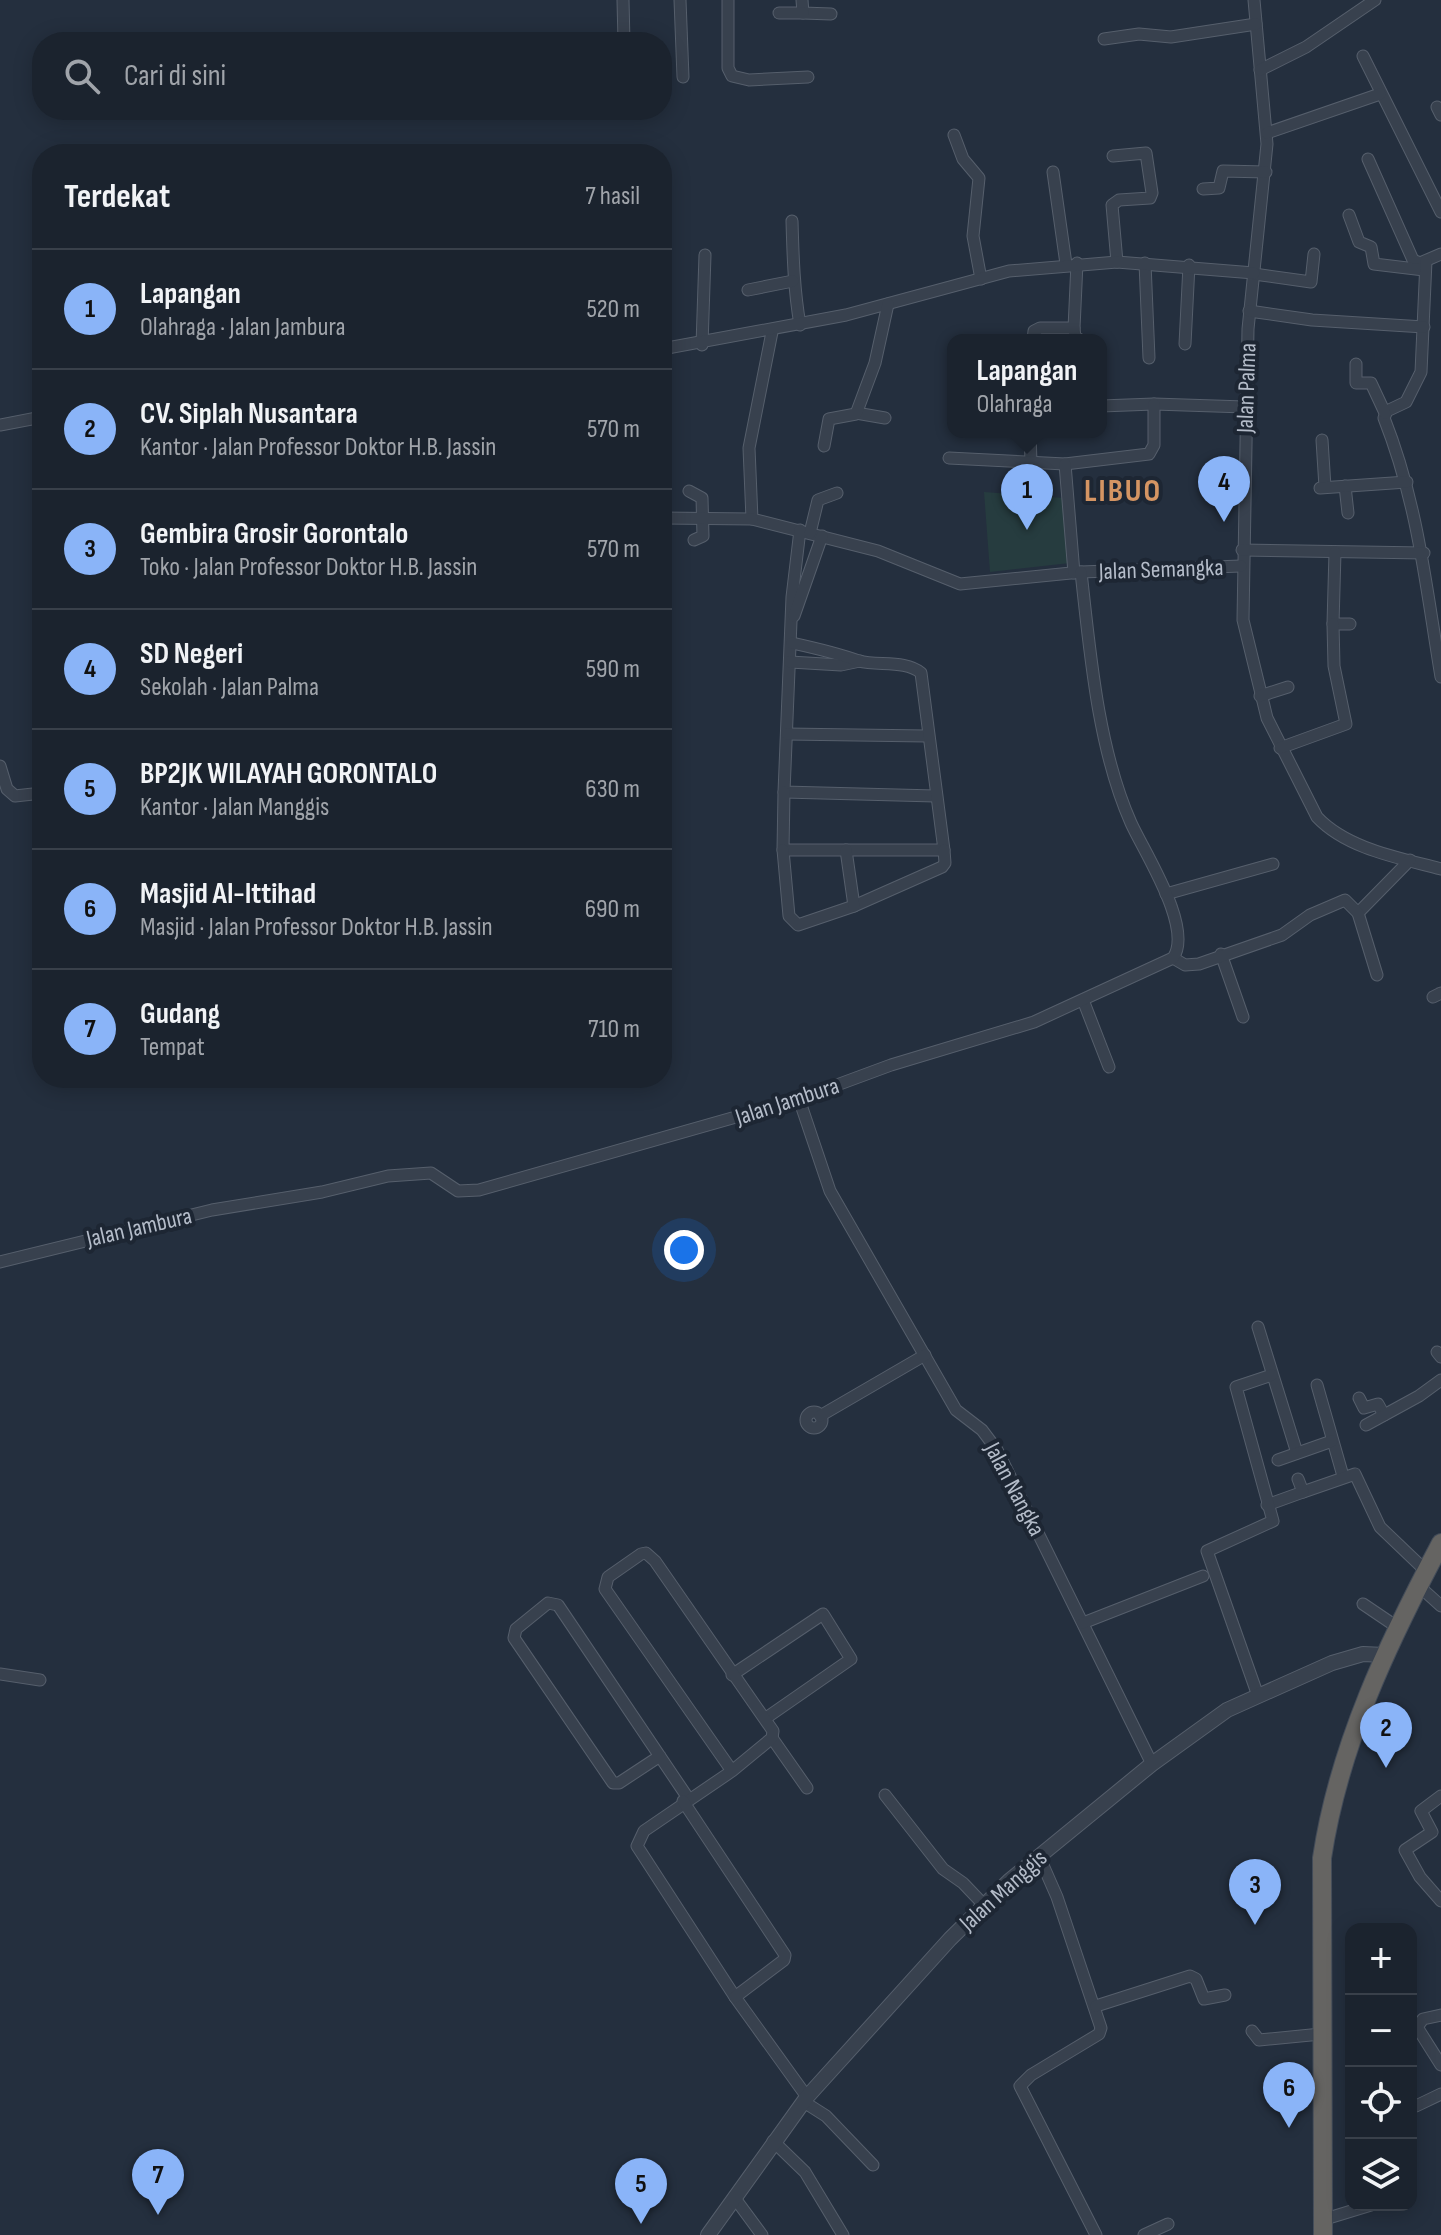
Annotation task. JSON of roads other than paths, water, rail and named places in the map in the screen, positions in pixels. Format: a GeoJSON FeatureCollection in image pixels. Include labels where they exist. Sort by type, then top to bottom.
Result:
{"type":"FeatureCollection","features":[{"type":"Feature","properties":{"kind":"highway"},"geometry":{"type":"LineString","coordinates":[[1323,2228],[1322,1858],[1329,1809],[1343,1761],[1384,1655],[1441,1543]]}},
{"type":"Feature","properties":{"kind":"street"},"geometry":{"type":"LineString","coordinates":[[623,0],[624,32]]}},
{"type":"Feature","properties":{"kind":"street"},"geometry":{"type":"LineString","coordinates":[[680,0],[683,77]]}},
{"type":"Feature","properties":{"kind":"street"},"geometry":{"type":"LineString","coordinates":[[728,0],[728,68],[732,76],[749,80],[808,77]]}},
{"type":"Feature","properties":{"kind":"street","name":"Jalan Palma"},"geometry":{"type":"LineString","coordinates":[[1254,0],[1267,133],[1266,172],[1249,311],[1245,407],[1241,566],[1246,644],[1260,696],[1280,748],[1306,800],[1328,829],[1372,849],[1441,869]]}},
{"type":"Feature","properties":{"kind":"street"},"geometry":{"type":"LineString","coordinates":[[1260,70],[1306,47],[1375,0]]}},
{"type":"Feature","properties":{"kind":"street"},"geometry":{"type":"LineString","coordinates":[[779,13],[803,6],[831,14]]}},
{"type":"Feature","properties":{"kind":"street"},"geometry":{"type":"LineString","coordinates":[[1104,39],[1139,34],[1171,37],[1256,24]]}},
{"type":"Feature","properties":{"kind":"street"},"geometry":{"type":"LineString","coordinates":[[1363,56],[1441,212]]}},
{"type":"Feature","properties":{"kind":"street"},"geometry":{"type":"LineString","coordinates":[[1267,133],[1380,94]]}},
{"type":"Feature","properties":{"kind":"street"},"geometry":{"type":"LineString","coordinates":[[954,135],[963,159],[979,178],[973,236],[981,279]]}},
{"type":"Feature","properties":{"kind":"street"},"geometry":{"type":"LineString","coordinates":[[1113,156],[1144,153],[1149,156],[1152,193],[1150,198],[1119,200],[1112,205],[1117,262]]}},
{"type":"Feature","properties":{"kind":"street"},"geometry":{"type":"LineString","coordinates":[[1368,159],[1413,260],[1426,265]]}},
{"type":"Feature","properties":{"kind":"street"},"geometry":{"type":"LineString","coordinates":[[1203,189],[1219,188],[1223,171],[1266,172]]}},
{"type":"Feature","properties":{"kind":"street"},"geometry":{"type":"LineString","coordinates":[[1053,172],[1072,264],[1075,334]]}},
{"type":"Feature","properties":{"kind":"street"},"geometry":{"type":"LineString","coordinates":[[1349,215],[1359,242],[1371,247],[1374,264],[1426,265],[1441,254]]}},
{"type":"Feature","properties":{"kind":"street"},"geometry":{"type":"LineString","coordinates":[[792,221],[796,267],[793,281],[800,325]]}},
{"type":"Feature","properties":{"kind":"street"},"geometry":{"type":"LineString","coordinates":[[672,348],[772,332],[981,279],[1072,264],[1189,265],[1311,282],[1314,254]]}},
{"type":"Feature","properties":{"kind":"street"},"geometry":{"type":"LineString","coordinates":[[702,345],[705,255]]}},
{"type":"Feature","properties":{"kind":"street"},"geometry":{"type":"LineString","coordinates":[[1145,263],[1149,358]]}},
{"type":"Feature","properties":{"kind":"street"},"geometry":{"type":"LineString","coordinates":[[1185,344],[1189,265]]}},
{"type":"Feature","properties":{"kind":"street"},"geometry":{"type":"LineString","coordinates":[[1385,413],[1410,398],[1424,359],[1426,265]]}},
{"type":"Feature","properties":{"kind":"street"},"geometry":{"type":"LineString","coordinates":[[748,290],[793,281]]}},
{"type":"Feature","properties":{"kind":"street"},"geometry":{"type":"LineString","coordinates":[[824,446],[829,419],[854,417],[856,413],[875,363],[888,304]]}},
{"type":"Feature","properties":{"kind":"street"},"geometry":{"type":"LineString","coordinates":[[1249,311],[1312,320],[1424,327]]}},
{"type":"Feature","properties":{"kind":"street"},"geometry":{"type":"LineString","coordinates":[[1034,334],[1040,328],[1074,328]]}},
{"type":"Feature","properties":{"kind":"street"},"geometry":{"type":"LineString","coordinates":[[752,519],[749,448],[772,332]]}},
{"type":"Feature","properties":{"kind":"street"},"geometry":{"type":"LineString","coordinates":[[1356,364],[1356,383],[1371,383],[1385,413],[1407,482],[1424,553],[1441,677]]}},
{"type":"Feature","properties":{"kind":"street"},"geometry":{"type":"LineString","coordinates":[[949,458],[1065,464],[1149,454],[1154,445],[1154,404]]}},
{"type":"Feature","properties":{"kind":"street"},"geometry":{"type":"LineString","coordinates":[[1107,406],[1245,407]]}},
{"type":"Feature","properties":{"kind":"street"},"geometry":{"type":"LineString","coordinates":[[856,413],[885,418]]}},
{"type":"Feature","properties":{"kind":"street"},"geometry":{"type":"LineString","coordinates":[[0,425],[32,419]]}},
{"type":"Feature","properties":{"kind":"street"},"geometry":{"type":"LineString","coordinates":[[1030,438],[1031,463]]}},
{"type":"Feature","properties":{"kind":"street"},"geometry":{"type":"LineString","coordinates":[[1322,440],[1323,488],[1407,482]]}},
{"type":"Feature","properties":{"kind":"street"},"geometry":{"type":"LineString","coordinates":[[1065,464],[1091,658],[1118,785],[1130,821],[1166,894],[1178,933],[1178,950],[1173,958],[1193,965],[1282,935],[1310,915],[1345,900],[1358,913],[1377,975]]}},
{"type":"Feature","properties":{"kind":"street"},"geometry":{"type":"LineString","coordinates":[[1345,486],[1348,513]]}},
{"type":"Feature","properties":{"kind":"street"},"geometry":{"type":"LineString","coordinates":[[689,491],[702,498],[703,536],[694,540]]}},
{"type":"Feature","properties":{"kind":"street"},"geometry":{"type":"LineString","coordinates":[[792,643],[841,652],[860,661],[913,668],[921,673],[926,736],[945,863],[854,906],[802,925],[795,924],[789,916],[783,850],[790,662],[794,617],[792,597],[805,532],[818,500],[837,493]]}},
{"type":"Feature","properties":{"kind":"street","name":"Jalan Semangka"},"geometry":{"type":"LineString","coordinates":[[672,518],[752,519],[878,551],[960,584],[1078,573],[1241,566]]}},
{"type":"Feature","properties":{"kind":"street"},"geometry":{"type":"LineString","coordinates":[[794,617],[822,536]]}},
{"type":"Feature","properties":{"kind":"street"},"geometry":{"type":"LineString","coordinates":[[1242,550],[1424,553]]}},
{"type":"Feature","properties":{"kind":"street"},"geometry":{"type":"LineString","coordinates":[[1280,748],[1346,724],[1334,666],[1335,552]]}},
{"type":"Feature","properties":{"kind":"street"},"geometry":{"type":"LineString","coordinates":[[1333,624],[1350,624]]}},
{"type":"Feature","properties":{"kind":"street"},"geometry":{"type":"LineString","coordinates":[[810,663],[811,647]]}},
{"type":"Feature","properties":{"kind":"street"},"geometry":{"type":"LineString","coordinates":[[790,662],[841,665],[860,661]]}},
{"type":"Feature","properties":{"kind":"street"},"geometry":{"type":"LineString","coordinates":[[1260,696],[1288,687]]}},
{"type":"Feature","properties":{"kind":"street"},"geometry":{"type":"LineString","coordinates":[[787,734],[926,736]]}},
{"type":"Feature","properties":{"kind":"street"},"geometry":{"type":"LineString","coordinates":[[0,766],[7,789],[15,796],[32,794]]}},
{"type":"Feature","properties":{"kind":"street"},"geometry":{"type":"LineString","coordinates":[[784,792],[935,796]]}},
{"type":"Feature","properties":{"kind":"street"},"geometry":{"type":"LineString","coordinates":[[783,850],[944,850]]}},
{"type":"Feature","properties":{"kind":"street"},"geometry":{"type":"LineString","coordinates":[[846,850],[854,906]]}},
{"type":"Feature","properties":{"kind":"street"},"geometry":{"type":"LineString","coordinates":[[1358,913],[1410,860]]}},
{"type":"Feature","properties":{"kind":"street"},"geometry":{"type":"LineString","coordinates":[[1166,894],[1273,864]]}},
{"type":"Feature","properties":{"kind":"street"},"geometry":{"type":"LineString","coordinates":[[1221,954],[1243,1017]]}},
{"type":"Feature","properties":{"kind":"street","name":"Jalan Jambura"},"geometry":{"type":"LineString","coordinates":[[0,1262],[198,1213],[353,1184],[427,1173],[458,1191],[479,1190],[799,1099],[891,1065],[1055,1015],[1173,958]]}},
{"type":"Feature","properties":{"kind":"street"},"geometry":{"type":"LineString","coordinates":[[1083,1000],[1109,1067]]}},
{"type":"Feature","properties":{"kind":"street","name":"Jalan Nangka"},"geometry":{"type":"LineString","coordinates":[[799,1099],[830,1191],[956,1410],[982,1430],[997,1450],[1152,1764]]}},
{"type":"Feature","properties":{"kind":"street"},"geometry":{"type":"LineString","coordinates":[[1258,1327],[1297,1453]]}},
{"type":"Feature","properties":{"kind":"street"},"geometry":{"type":"LineString","coordinates":[[820,1416],[925,1355]]}},
{"type":"Feature","properties":{"kind":"street"},"geometry":{"type":"LineString","coordinates":[[1257,1693],[1207,1551],[1272,1523],[1236,1387],[1272,1375]]}},
{"type":"Feature","properties":{"kind":"street"},"geometry":{"type":"LineString","coordinates":[[1366,1425],[1441,1380]]}},
{"type":"Feature","properties":{"kind":"street"},"geometry":{"type":"LineString","coordinates":[[1317,1385],[1343,1476]]}},
{"type":"Feature","properties":{"kind":"street"},"geometry":{"type":"LineString","coordinates":[[1359,1398],[1363,1408],[1378,1404],[1384,1415]]}},
{"type":"Feature","properties":{"kind":"street"},"geometry":{"type":"LineString","coordinates":[[1278,1460],[1332,1441]]}},
{"type":"Feature","properties":{"kind":"street"},"geometry":{"type":"LineString","coordinates":[[1267,1505],[1355,1474],[1380,1527],[1441,1606]]}},
{"type":"Feature","properties":{"kind":"street"},"geometry":{"type":"LineString","coordinates":[[1298,1479],[1303,1492]]}},
{"type":"Feature","properties":{"kind":"street"},"geometry":{"type":"LineString","coordinates":[[732,1771],[605,1589],[608,1577],[641,1554],[651,1556],[773,1731],[772,1738],[732,1771],[639,1835],[637,1846],[806,2099],[873,2165]]}},
{"type":"Feature","properties":{"kind":"street"},"geometry":{"type":"LineString","coordinates":[[1083,1623],[1203,1576]]}},
{"type":"Feature","properties":{"kind":"street"},"geometry":{"type":"LineString","coordinates":[[660,1756],[619,1783],[613,1783],[514,1638],[516,1629],[548,1603],[558,1605],[660,1756],[785,1955],[784,1960],[735,1997]]}},
{"type":"Feature","properties":{"kind":"street"},"geometry":{"type":"LineString","coordinates":[[1363,1604],[1397,1627]]}},
{"type":"Feature","properties":{"kind":"street"},"geometry":{"type":"LineString","coordinates":[[732,1675],[823,1614],[851,1659],[766,1718]]}},
{"type":"Feature","properties":{"kind":"street","name":"Jalan Manggis"},"geometry":{"type":"LineString","coordinates":[[708,2235],[806,2099],[983,1904],[1152,1764],[1227,1710],[1257,1693],[1351,1657],[1384,1655]]}},
{"type":"Feature","properties":{"kind":"street"},"geometry":{"type":"LineString","coordinates":[[0,1674],[40,1680]]}},
{"type":"Feature","properties":{"kind":"street"},"geometry":{"type":"LineString","coordinates":[[772,1738],[807,1788]]}},
{"type":"Feature","properties":{"kind":"street"},"geometry":{"type":"LineString","coordinates":[[885,1795],[943,1869],[963,1883],[983,1904]]}},
{"type":"Feature","properties":{"kind":"street"},"geometry":{"type":"LineString","coordinates":[[1441,1796],[1421,1811],[1432,1832],[1405,1850],[1420,1877],[1441,1901]]}},
{"type":"Feature","properties":{"kind":"street"},"geometry":{"type":"LineString","coordinates":[[1039,1856],[1096,2006],[1099,2034],[1031,2075],[1020,2086],[1096,2235]]}},
{"type":"Feature","properties":{"kind":"street"},"geometry":{"type":"LineString","coordinates":[[1096,2006],[1190,1976],[1196,1979],[1204,1999],[1225,1995]]}},
{"type":"Feature","properties":{"kind":"street"},"geometry":{"type":"LineString","coordinates":[[1441,2015],[1423,2019],[1417,2027],[1441,2065]]}},
{"type":"Feature","properties":{"kind":"street"},"geometry":{"type":"LineString","coordinates":[[1252,2031],[1259,2040],[1321,2034]]}},
{"type":"Feature","properties":{"kind":"street"},"geometry":{"type":"LineString","coordinates":[[1417,2106],[1441,2094]]}},
{"type":"Feature","properties":{"kind":"street"},"geometry":{"type":"LineString","coordinates":[[773,2141],[805,2172],[843,2235]]}},
{"type":"Feature","properties":{"kind":"street"},"geometry":{"type":"LineString","coordinates":[[734,2197],[762,2235]]}},
{"type":"Feature","properties":{"kind":"street"},"geometry":{"type":"LineString","coordinates":[[1323,2228],[1358,2211]]}},
{"type":"Feature","properties":{"kind":"street"},"geometry":{"type":"LineString","coordinates":[[1144,2235],[1168,2224]]}},
{"type":"Feature","properties":{"kind":"place","name":"SD Negeri"},"geometry":{"type":"Point","coordinates":[1224,522]}},
{"type":"Feature","properties":{"kind":"place","name":"Lapangan"},"geometry":{"type":"Point","coordinates":[1027,530]}},
{"type":"Feature","properties":{"kind":"place","name":"CV. Siplah Nusantara"},"geometry":{"type":"Point","coordinates":[1386,1768]}},
{"type":"Feature","properties":{"kind":"place","name":"Gembira Grosir Gorontalo"},"geometry":{"type":"Point","coordinates":[1255,1925]}},
{"type":"Feature","properties":{"kind":"place","name":"Masjid Al-Ittihad"},"geometry":{"type":"Point","coordinates":[1289,2128]}},
{"type":"Feature","properties":{"kind":"place","name":"Gudang"},"geometry":{"type":"Point","coordinates":[158,2215]}},
{"type":"Feature","properties":{"kind":"place","name":"BP2JK WILAYAH GORONTALO"},"geometry":{"type":"Point","coordinates":[641,2224]}},
{"type":"Feature","properties":{"kind":"district","name":"LIBUO"},"geometry":{"type":"Point","coordinates":[1123,490]}}]}
